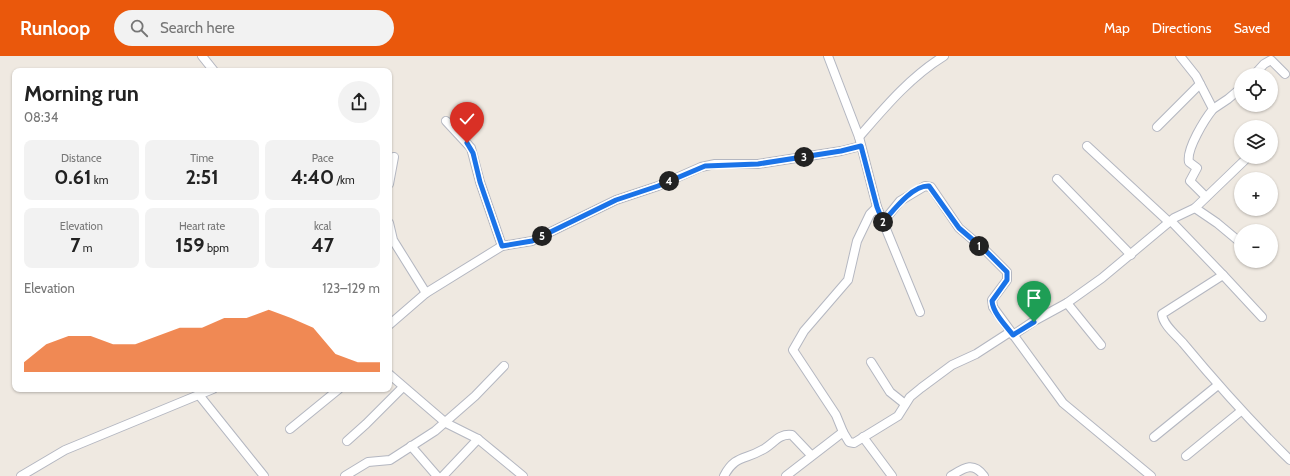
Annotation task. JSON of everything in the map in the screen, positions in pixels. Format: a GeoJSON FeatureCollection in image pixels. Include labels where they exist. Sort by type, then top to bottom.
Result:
{"type":"FeatureCollection","features":[{"type":"Feature","properties":{"kind":"street"},"geometry":{"type":"LineString","coordinates":[[202,56],[212,68]]}},
{"type":"Feature","properties":{"kind":"street"},"geometry":{"type":"LineString","coordinates":[[828,56],[859,137],[877,207],[920,312]]}},
{"type":"Feature","properties":{"kind":"street"},"geometry":{"type":"LineString","coordinates":[[859,137],[902,88],[930,65],[944,56]]}},
{"type":"Feature","properties":{"kind":"street"},"geometry":{"type":"LineString","coordinates":[[1180,56],[1200,84],[1213,109]]}},
{"type":"Feature","properties":{"kind":"street"},"geometry":{"type":"LineString","coordinates":[[1260,68],[1271,60],[1285,74]]}},
{"type":"Feature","properties":{"kind":"street"},"geometry":{"type":"LineString","coordinates":[[1157,127],[1200,84]]}},
{"type":"Feature","properties":{"kind":"street"},"geometry":{"type":"LineString","coordinates":[[1206,197],[1190,181],[1197,168],[1190,162],[1188,155],[1205,120],[1213,109],[1234,94]]}},
{"type":"Feature","properties":{"kind":"street"},"geometry":{"type":"LineString","coordinates":[[446,121],[471,148],[480,182],[502,246]]}},
{"type":"Feature","properties":{"kind":"street"},"geometry":{"type":"LineString","coordinates":[[392,322],[426,293],[502,246],[532,241],[616,200],[658,186],[705,166],[758,164],[841,151],[861,146]]}},
{"type":"Feature","properties":{"kind":"street"},"geometry":{"type":"LineString","coordinates":[[1087,146],[1170,222],[1223,275],[1262,317]]}},
{"type":"Feature","properties":{"kind":"street"},"geometry":{"type":"LineString","coordinates":[[392,168],[394,157]]}},
{"type":"Feature","properties":{"kind":"street"},"geometry":{"type":"LineString","coordinates":[[877,207],[870,214],[857,241],[848,280],[804,331],[793,350],[836,415],[843,432],[848,441],[852,444],[898,416],[905,404],[915,392],[952,365],[976,354],[1067,303],[1102,278],[1170,222],[1195,208],[1241,164]]}},
{"type":"Feature","properties":{"kind":"street"},"geometry":{"type":"LineString","coordinates":[[1057,179],[1131,255]]}},
{"type":"Feature","properties":{"kind":"street"},"geometry":{"type":"LineString","coordinates":[[883,222],[904,198],[925,186],[931,187],[959,228],[986,251],[1007,272],[1007,280],[992,301],[996,313],[1063,403],[1151,476]]}},
{"type":"Feature","properties":{"kind":"street"},"geometry":{"type":"LineString","coordinates":[[1195,208],[1223,227],[1234,237]]}},
{"type":"Feature","properties":{"kind":"street"},"geometry":{"type":"LineString","coordinates":[[392,236],[393,240],[426,293]]}},
{"type":"Feature","properties":{"kind":"street"},"geometry":{"type":"LineString","coordinates":[[1223,275],[1162,314],[1166,324],[1218,385],[1241,411],[1290,460]]}},
{"type":"Feature","properties":{"kind":"street"},"geometry":{"type":"LineString","coordinates":[[1067,303],[1101,345]]}},
{"type":"Feature","properties":{"kind":"street"},"geometry":{"type":"LineString","coordinates":[[871,362],[890,392],[905,404]]}},
{"type":"Feature","properties":{"kind":"street"},"geometry":{"type":"LineString","coordinates":[[344,476],[368,462],[390,460],[446,423],[504,366]]}},
{"type":"Feature","properties":{"kind":"street"},"geometry":{"type":"LineString","coordinates":[[392,377],[446,423],[478,439],[523,476]]}},
{"type":"Feature","properties":{"kind":"street"},"geometry":{"type":"LineString","coordinates":[[1154,437],[1218,385]]}},
{"type":"Feature","properties":{"kind":"street"},"geometry":{"type":"LineString","coordinates":[[347,441],[403,387]]}},
{"type":"Feature","properties":{"kind":"street"},"geometry":{"type":"LineString","coordinates":[[21,476],[31,474],[66,450],[137,419],[206,392]]}},
{"type":"Feature","properties":{"kind":"street"},"geometry":{"type":"LineString","coordinates":[[290,429],[335,392]]}},
{"type":"Feature","properties":{"kind":"street"},"geometry":{"type":"LineString","coordinates":[[200,395],[264,476]]}},
{"type":"Feature","properties":{"kind":"street"},"geometry":{"type":"LineString","coordinates":[[1186,456],[1241,411]]}},
{"type":"Feature","properties":{"kind":"street"},"geometry":{"type":"LineString","coordinates":[[786,476],[811,455],[843,432]]}},
{"type":"Feature","properties":{"kind":"street"},"geometry":{"type":"LineString","coordinates":[[724,476],[730,466],[741,458],[762,451],[778,438],[787,434],[792,435],[811,455]]}},
{"type":"Feature","properties":{"kind":"street"},"geometry":{"type":"LineString","coordinates":[[863,437],[892,476]]}},
{"type":"Feature","properties":{"kind":"street"},"geometry":{"type":"LineString","coordinates":[[443,476],[478,439]]}},
{"type":"Feature","properties":{"kind":"street"},"geometry":{"type":"LineString","coordinates":[[411,446],[437,476]]}},
{"type":"Feature","properties":{"kind":"street"},"geometry":{"type":"LineString","coordinates":[[951,476],[965,469],[974,467],[984,476]]}},
{"type":"Feature","properties":{"kind":"route"},"geometry":{"type":"LineString","coordinates":[[467,143],[473,153],[480,182],[502,246],[532,241],[616,200],[658,186],[701,167],[715,164],[758,164],[841,151],[861,146],[877,207],[883,222],[900,201],[924,187],[931,187],[963,233],[986,251],[1007,272],[1008,278],[993,298],[992,305],[1010,332],[1013,335],[1034,322]]}}]}
